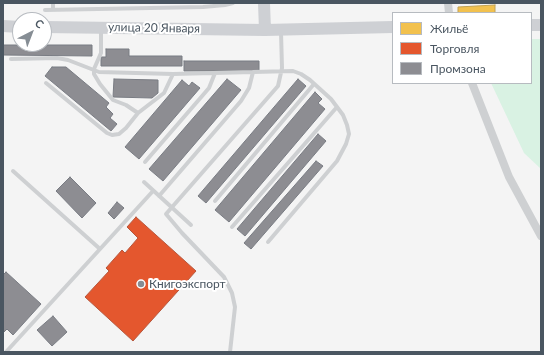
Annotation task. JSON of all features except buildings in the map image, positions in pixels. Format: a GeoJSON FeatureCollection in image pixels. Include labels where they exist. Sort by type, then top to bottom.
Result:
{"type":"FeatureCollection","features":[{"type":"Feature","properties":{"kind":"street"},"geometry":{"type":"LineString","coordinates":[[264,3],[265,30]]}},
{"type":"Feature","properties":{"kind":"street","name":"улица 20 Января"},"geometry":{"type":"LineString","coordinates":[[52,27],[265,30],[392,27]]}},
{"type":"Feature","properties":{"kind":"street"},"geometry":{"type":"LineString","coordinates":[[472,84],[509,177],[541,236]]}},
{"type":"Feature","properties":{"kind":"lane"},"geometry":{"type":"LineString","coordinates":[[53,3],[53,10]]}},
{"type":"Feature","properties":{"kind":"lane"},"geometry":{"type":"LineString","coordinates":[[45,10],[203,7],[233,3]]}},
{"type":"Feature","properties":{"kind":"lane"},"geometry":{"type":"LineString","coordinates":[[102,28],[101,52],[94,69],[94,74],[107,94],[113,100],[126,105],[138,113]]}},
{"type":"Feature","properties":{"kind":"lane"},"geometry":{"type":"LineString","coordinates":[[230,352],[235,307],[232,293],[224,277],[166,214],[278,86],[282,72],[280,29]]}},
{"type":"Feature","properties":{"kind":"lane"},"geometry":{"type":"LineString","coordinates":[[12,60],[57,58],[68,60],[99,72],[173,74],[293,71],[301,74],[314,84],[337,107],[347,125],[348,134],[342,155],[268,242]]}},
{"type":"Feature","properties":{"kind":"lane"},"geometry":{"type":"LineString","coordinates":[[159,196],[241,101],[249,88],[253,72]]}},
{"type":"Feature","properties":{"kind":"lane"},"geometry":{"type":"LineString","coordinates":[[146,162],[209,88],[215,73]]}},
{"type":"Feature","properties":{"kind":"lane"},"geometry":{"type":"LineString","coordinates":[[46,83],[107,133],[112,135],[119,134],[138,113],[164,93],[173,74]]}},
{"type":"Feature","properties":{"kind":"lane"},"geometry":{"type":"LineString","coordinates":[[215,201],[314,84]]}},
{"type":"Feature","properties":{"kind":"lane"},"geometry":{"type":"LineString","coordinates":[[232,227],[337,107]]}},
{"type":"Feature","properties":{"kind":"lane"},"geometry":{"type":"LineString","coordinates":[[13,171],[100,249]]}},
{"type":"Feature","properties":{"kind":"lane"},"geometry":{"type":"LineString","coordinates":[[144,182],[191,225]]}},
{"type":"Feature","properties":{"kind":"lane"},"geometry":{"type":"LineString","coordinates":[[6,352],[153,191]]}},
{"type":"Feature","properties":{"kind":"green space"},"geometry":{"type":"Polygon","coordinates":[[[532,39],[541,39],[541,169],[524,153],[491,84],[532,84],[532,39]]]}},
{"type":"Feature","properties":{"kind":"place","name":"Книгоэкспорт"},"geometry":{"type":"Point","coordinates":[141,284]}}]}
